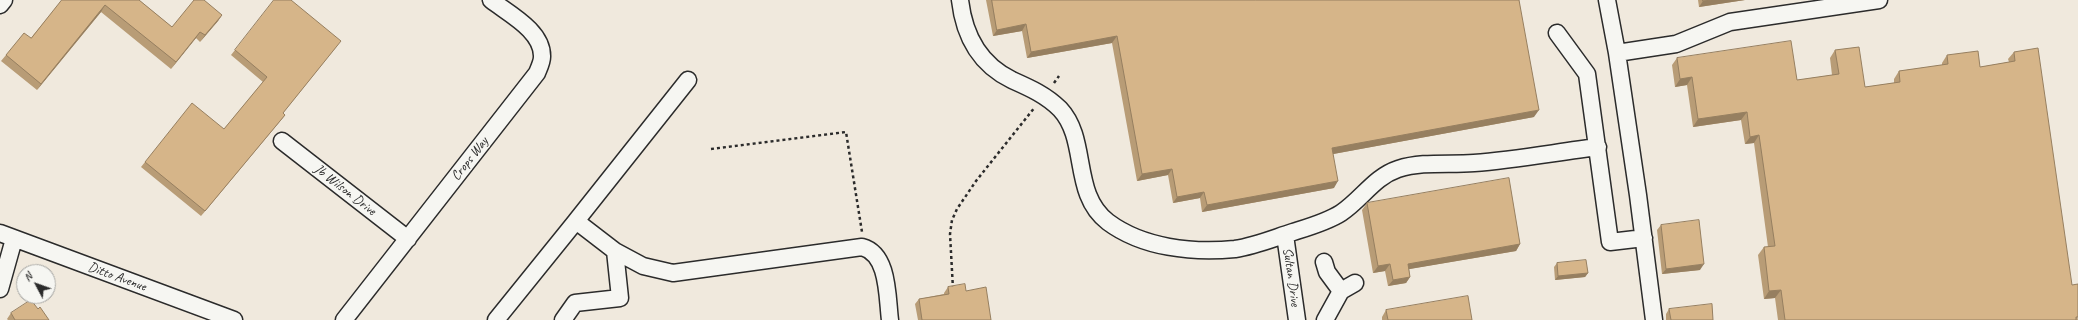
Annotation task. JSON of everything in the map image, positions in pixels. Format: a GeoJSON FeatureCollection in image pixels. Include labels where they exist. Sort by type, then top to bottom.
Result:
{"type":"FeatureCollection","features":[{"type":"Feature","properties":{"kind":"street"},"geometry":{"type":"LineString","coordinates":[[0,5],[4,0]]}},
{"type":"Feature","properties":{"kind":"street","name":"Crops Way"},"geometry":{"type":"LineString","coordinates":[[344,320],[537,73],[542,58],[539,44],[533,33],[491,0]]}},
{"type":"Feature","properties":{"kind":"street"},"geometry":{"type":"LineString","coordinates":[[960,0],[962,17],[974,48],[998,72],[1044,96],[1061,110],[1073,129],[1084,184],[1093,203],[1106,220],[1121,230],[1140,239],[1167,246],[1200,250],[1236,248],[1268,241],[1321,223],[1342,213],[1381,177],[1399,169],[1428,163],[1474,163],[1598,147]]}},
{"type":"Feature","properties":{"kind":"street"},"geometry":{"type":"LineString","coordinates":[[1607,0],[1617,52],[1644,238],[1654,320]]}},
{"type":"Feature","properties":{"kind":"street"},"geometry":{"type":"LineString","coordinates":[[1617,52],[1676,44],[1730,22],[1879,0]]}},
{"type":"Feature","properties":{"kind":"street"},"geometry":{"type":"LineString","coordinates":[[1557,33],[1587,74],[1610,242],[1644,238]]}},
{"type":"Feature","properties":{"kind":"street"},"geometry":{"type":"LineString","coordinates":[[496,320],[688,80]]}},
{"type":"Feature","properties":{"kind":"street","name":"Jb Wilson Drive"},"geometry":{"type":"LineString","coordinates":[[282,141],[408,239]]}},
{"type":"Feature","properties":{"kind":"street"},"geometry":{"type":"LineString","coordinates":[[576,221],[615,251],[643,266],[673,273],[862,247],[874,252],[882,264],[890,320]]}},
{"type":"Feature","properties":{"kind":"street","name":"Sultan Drive"},"geometry":{"type":"LineString","coordinates":[[1285,235],[1297,320]]}},
{"type":"Feature","properties":{"kind":"street"},"geometry":{"type":"LineString","coordinates":[[0,289],[7,236]]}},
{"type":"Feature","properties":{"kind":"street","name":"Ditto Avenue"},"geometry":{"type":"LineString","coordinates":[[7,236],[234,320]]}},
{"type":"Feature","properties":{"kind":"street"},"geometry":{"type":"LineString","coordinates":[[563,320],[576,303],[620,298],[615,251]]}},
{"type":"Feature","properties":{"kind":"street"},"geometry":{"type":"LineString","coordinates":[[1324,262],[1328,272],[1341,291]]}},
{"type":"Feature","properties":{"kind":"street"},"geometry":{"type":"LineString","coordinates":[[1325,320],[1341,291],[1355,284]]}},
{"type":"Feature","properties":{"kind":"path"},"geometry":{"type":"LineString","coordinates":[[953,291],[950,234],[952,220],[957,209],[976,181],[1059,76]]}},
{"type":"Feature","properties":{"kind":"path"},"geometry":{"type":"LineString","coordinates":[[711,149],[846,132],[862,232]]}},
{"type":"Feature","properties":{"kind":"building"},"geometry":{"type":"Polygon","coordinates":[[[62,0],[139,0],[172,27],[194,0],[204,0],[222,15],[205,35],[200,32],[176,62],[105,5],[41,84],[6,55],[24,33],[31,38],[62,0]]]}},
{"type":"Feature","properties":{"kind":"building"},"geometry":{"type":"Polygon","coordinates":[[[274,0],[291,0],[341,41],[283,113],[285,115],[205,211],[145,162],[192,103],[224,129],[267,77],[235,50],[274,0]]]}},
{"type":"Feature","properties":{"kind":"building"},"geometry":{"type":"Polygon","coordinates":[[[992,0],[1519,0],[1539,110],[1332,148],[1338,181],[1207,205],[1204,192],[1177,197],[1172,169],[1142,174],[1117,36],[1031,52],[1026,24],[997,30],[992,0]]]}},
{"type":"Feature","properties":{"kind":"building"},"geometry":{"type":"Polygon","coordinates":[[[1791,41],[1797,80],[1839,74],[1835,50],[1859,47],[1865,87],[1900,82],[1899,71],[1948,64],[1947,55],[1978,51],[1980,67],[2015,61],[2014,52],[2038,48],[2072,285],[2078,284],[2078,317],[2076,317],[2076,320],[1785,320],[1781,290],[1769,291],[1764,247],[1775,246],[1759,135],[1750,137],[1747,112],[1698,119],[1692,77],[1680,79],[1677,58],[1791,41]]]}},
{"type":"Feature","properties":{"kind":"building"},"geometry":{"type":"Polygon","coordinates":[[[1509,178],[1520,244],[1408,264],[1410,277],[1393,280],[1390,264],[1378,266],[1367,203],[1509,178]]]}},
{"type":"Feature","properties":{"kind":"building"},"geometry":{"type":"Polygon","coordinates":[[[1699,220],[1704,264],[1666,269],[1661,225],[1699,220]]]}},
{"type":"Feature","properties":{"kind":"building"},"geometry":{"type":"Polygon","coordinates":[[[1586,260],[1588,273],[1558,276],[1557,263],[1586,260]]]}},
{"type":"Feature","properties":{"kind":"building"},"geometry":{"type":"Polygon","coordinates":[[[965,284],[966,291],[986,287],[991,320],[922,320],[919,299],[949,294],[948,287],[965,284]]]}},
{"type":"Feature","properties":{"kind":"building"},"geometry":{"type":"Polygon","coordinates":[[[1468,296],[1472,320],[1388,320],[1386,310],[1468,296]]]}},
{"type":"Feature","properties":{"kind":"building"},"geometry":{"type":"Polygon","coordinates":[[[25,304],[34,304],[38,309],[40,307],[49,320],[15,320],[11,313],[25,304]]]}},
{"type":"Feature","properties":{"kind":"building"},"geometry":{"type":"Polygon","coordinates":[[[1712,304],[1713,320],[1671,320],[1669,309],[1712,304]]]}}]}
